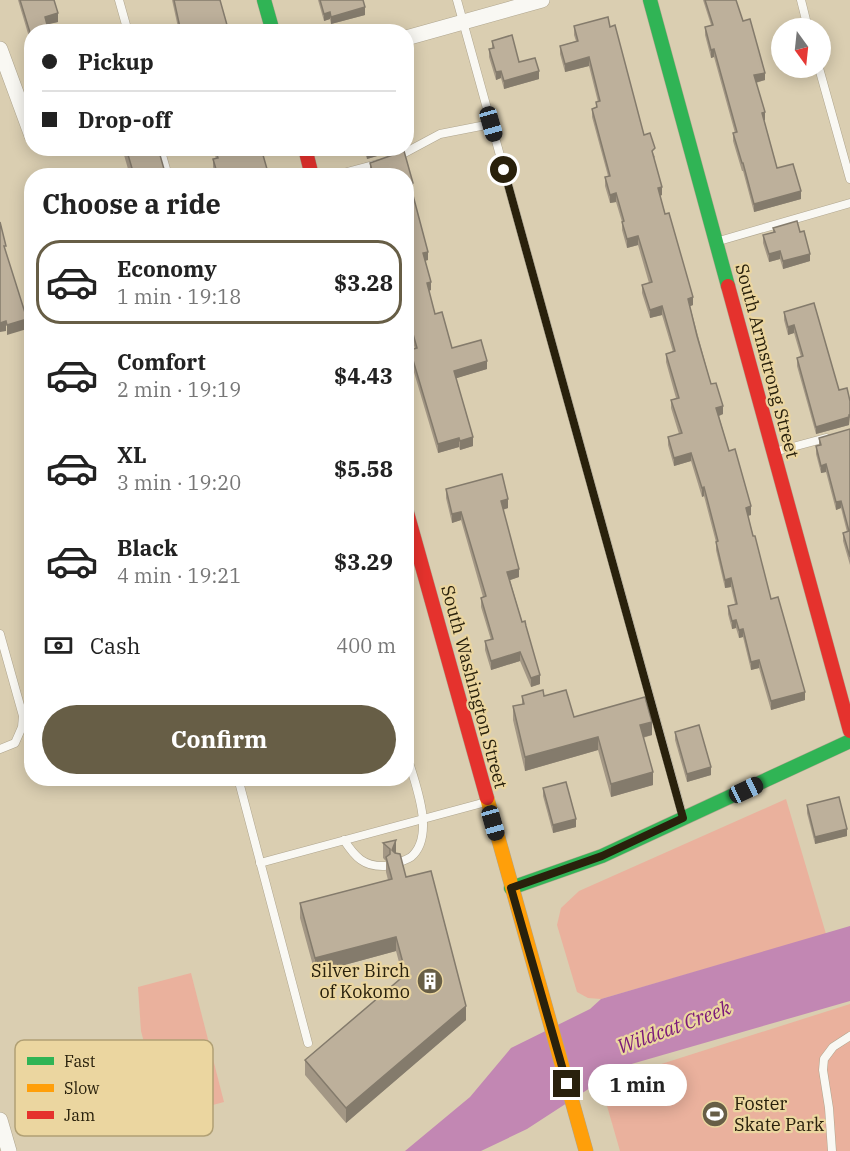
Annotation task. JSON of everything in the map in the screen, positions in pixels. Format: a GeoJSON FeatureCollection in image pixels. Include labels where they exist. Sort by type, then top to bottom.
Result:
{"type":"FeatureCollection","features":[{"type":"Feature","properties":{"kind":"main road"},"geometry":{"type":"LineString","coordinates":[[264,0],[271,24]]}},
{"type":"Feature","properties":{"kind":"main road","name":"South Armstrong Street"},"geometry":{"type":"LineString","coordinates":[[650,0],[850,731]]}},
{"type":"Feature","properties":{"kind":"main road","name":"South Washington Street"},"geometry":{"type":"LineString","coordinates":[[414,538],[585,1148]]}},
{"type":"Feature","properties":{"kind":"main road"},"geometry":{"type":"LineString","coordinates":[[511,888],[602,856],[850,741]]}},
{"type":"Feature","properties":{"kind":"street"},"geometry":{"type":"LineString","coordinates":[[414,36],[542,0]]}},
{"type":"Feature","properties":{"kind":"street"},"geometry":{"type":"LineString","coordinates":[[0,49],[24,114]]}},
{"type":"Feature","properties":{"kind":"street"},"geometry":{"type":"LineString","coordinates":[[0,1120],[9,1151]]}},
{"type":"Feature","properties":{"kind":"lane"},"geometry":{"type":"LineString","coordinates":[[119,0],[126,24]]}},
{"type":"Feature","properties":{"kind":"lane"},"geometry":{"type":"LineString","coordinates":[[457,0],[683,818]]}},
{"type":"Feature","properties":{"kind":"lane"},"geometry":{"type":"LineString","coordinates":[[801,0],[806,18]]}},
{"type":"Feature","properties":{"kind":"lane"},"geometry":{"type":"LineString","coordinates":[[822,78],[850,179]]}},
{"type":"Feature","properties":{"kind":"lane"},"geometry":{"type":"LineString","coordinates":[[414,148],[440,134],[491,124]]}},
{"type":"Feature","properties":{"kind":"lane"},"geometry":{"type":"LineString","coordinates":[[359,168],[398,156]]}},
{"type":"Feature","properties":{"kind":"lane"},"geometry":{"type":"LineString","coordinates":[[716,242],[850,203]]}},
{"type":"Feature","properties":{"kind":"lane"},"geometry":{"type":"LineString","coordinates":[[773,453],[831,436]]}},
{"type":"Feature","properties":{"kind":"lane"},"geometry":{"type":"LineString","coordinates":[[0,634],[22,716],[22,727],[15,743],[0,749]]}},
{"type":"Feature","properties":{"kind":"lane"},"geometry":{"type":"LineString","coordinates":[[398,863],[411,857],[423,835],[424,819],[414,782]]}},
{"type":"Feature","properties":{"kind":"lane"},"geometry":{"type":"LineString","coordinates":[[240,786],[308,1043]]}},
{"type":"Feature","properties":{"kind":"lane"},"geometry":{"type":"LineString","coordinates":[[260,863],[487,802]]}},
{"type":"Feature","properties":{"kind":"lane"},"geometry":{"type":"LineString","coordinates":[[344,840],[352,853],[363,863],[373,867],[385,866]]}},
{"type":"Feature","properties":{"kind":"lane"},"geometry":{"type":"LineString","coordinates":[[832,1151],[823,1070],[824,1059],[833,1047],[850,1036]]}},
{"type":"Feature","properties":{"kind":"shaded area"},"geometry":{"type":"Polygon","coordinates":[[[786,799],[826,934],[601,999],[588,998],[577,992],[557,925],[561,908],[579,891],[786,799]]]}},
{"type":"Feature","properties":{"kind":"shaded area"},"geometry":{"type":"Polygon","coordinates":[[[191,973],[208,1040],[143,1040],[138,987],[191,973]]]}},
{"type":"Feature","properties":{"kind":"shaded area"},"geometry":{"type":"Polygon","coordinates":[[[850,1004],[850,1151],[620,1151],[603,1092],[655,1066],[850,1004]]]}},
{"type":"Feature","properties":{"kind":"shaded area"},"geometry":{"type":"Polygon","coordinates":[[[213,1059],[224,1102],[213,1105],[213,1059]]]}},
{"type":"Feature","properties":{"kind":"water","name":"Wildcat Creek"},"geometry":{"type":"Polygon","coordinates":[[[850,926],[850,1001],[628,1065],[527,1129],[481,1151],[405,1151],[470,1097],[511,1048],[590,1009],[601,999],[850,926]]]}},
{"type":"Feature","properties":{"kind":"building"},"geometry":{"type":"Polygon","coordinates":[[[20,0],[54,0],[58,13],[45,17],[47,24],[27,24],[20,0]]]}},
{"type":"Feature","properties":{"kind":"building"},"geometry":{"type":"Polygon","coordinates":[[[174,0],[220,0],[227,24],[179,24],[174,0]]]}},
{"type":"Feature","properties":{"kind":"building"},"geometry":{"type":"Polygon","coordinates":[[[320,0],[363,0],[365,7],[331,17],[330,12],[324,14],[320,0]]]}},
{"type":"Feature","properties":{"kind":"building"},"geometry":{"type":"Polygon","coordinates":[[[705,0],[736,0],[743,21],[750,19],[765,73],[754,75],[777,168],[793,164],[801,191],[754,204],[733,133],[737,132],[714,49],[711,50],[705,27],[713,25],[705,0]]]}},
{"type":"Feature","properties":{"kind":"building"},"geometry":{"type":"Polygon","coordinates":[[[608,17],[610,27],[615,25],[644,135],[650,133],[655,148],[652,151],[662,187],[658,188],[665,214],[669,213],[693,297],[688,299],[697,336],[711,384],[716,383],[723,406],[716,408],[729,451],[735,449],[751,506],[746,508],[771,599],[778,597],[805,692],[771,701],[759,660],[751,662],[743,629],[739,630],[736,620],[732,621],[728,606],[737,604],[731,578],[725,580],[704,487],[702,488],[691,453],[674,458],[668,437],[682,433],[671,400],[679,398],[666,354],[675,351],[662,306],[650,310],[642,285],[652,282],[638,236],[627,239],[616,193],[610,195],[605,177],[610,176],[592,109],[597,107],[596,102],[600,101],[589,57],[565,64],[560,46],[578,41],[574,26],[608,17]]]}},
{"type":"Feature","properties":{"kind":"building"},"geometry":{"type":"Polygon","coordinates":[[[512,35],[519,62],[535,58],[539,71],[504,81],[501,71],[496,72],[489,49],[494,48],[492,41],[512,35]]]}},
{"type":"Feature","properties":{"kind":"building"},"geometry":{"type":"Polygon","coordinates":[[[128,156],[160,156],[164,168],[132,168],[128,156]]]}},
{"type":"Feature","properties":{"kind":"building"},"geometry":{"type":"Polygon","coordinates":[[[217,156],[263,156],[267,168],[216,168],[213,159],[218,158],[217,156]]]}},
{"type":"Feature","properties":{"kind":"building"},"geometry":{"type":"Polygon","coordinates":[[[390,156],[405,156],[409,168],[371,168],[370,163],[390,156]]]}},
{"type":"Feature","properties":{"kind":"building"},"geometry":{"type":"Polygon","coordinates":[[[414,199],[428,252],[423,253],[431,282],[427,283],[435,314],[442,312],[452,348],[481,340],[487,361],[454,371],[473,437],[438,444],[414,363],[414,349],[417,348],[414,337],[414,199]]]}},
{"type":"Feature","properties":{"kind":"building"},"geometry":{"type":"Polygon","coordinates":[[[797,221],[800,232],[804,231],[810,254],[783,261],[780,251],[769,254],[763,235],[775,232],[773,228],[797,221]]]}},
{"type":"Feature","properties":{"kind":"building"},"geometry":{"type":"Polygon","coordinates":[[[0,222],[6,246],[4,246],[24,309],[24,320],[7,325],[6,321],[0,323],[0,222]]]}},
{"type":"Feature","properties":{"kind":"building"},"geometry":{"type":"Polygon","coordinates":[[[814,303],[839,390],[847,388],[850,401],[849,417],[816,427],[797,358],[803,356],[794,325],[788,327],[784,312],[814,303]]]}},
{"type":"Feature","properties":{"kind":"building"},"geometry":{"type":"Polygon","coordinates":[[[850,429],[850,557],[843,533],[849,531],[841,501],[836,502],[826,464],[821,466],[816,446],[821,445],[819,438],[850,429]]]}},
{"type":"Feature","properties":{"kind":"building"},"geometry":{"type":"Polygon","coordinates":[[[502,474],[508,499],[501,501],[519,569],[507,572],[522,622],[525,621],[540,675],[531,678],[520,652],[491,661],[485,641],[493,639],[481,598],[486,596],[461,512],[452,514],[446,489],[502,474]]]}},
{"type":"Feature","properties":{"kind":"building"},"geometry":{"type":"Polygon","coordinates":[[[543,690],[544,696],[566,690],[574,717],[645,697],[652,722],[640,725],[653,772],[611,784],[598,737],[525,757],[513,706],[524,704],[522,696],[543,690]]]}},
{"type":"Feature","properties":{"kind":"building"},"geometry":{"type":"Polygon","coordinates":[[[699,725],[711,767],[687,774],[675,732],[699,725]]]}},
{"type":"Feature","properties":{"kind":"building"},"geometry":{"type":"Polygon","coordinates":[[[566,782],[576,819],[553,825],[543,788],[566,782]]]}},
{"type":"Feature","properties":{"kind":"building"},"geometry":{"type":"Polygon","coordinates":[[[839,797],[847,829],[815,837],[807,805],[839,797]]]}},
{"type":"Feature","properties":{"kind":"building","name":"Silver Birch of Kokomo"},"geometry":{"type":"Polygon","coordinates":[[[396,840],[392,850],[400,854],[406,877],[431,871],[466,1006],[346,1108],[305,1060],[406,974],[396,937],[315,958],[300,903],[392,879],[386,857],[390,854],[390,849],[383,843],[396,840]]]}},
{"type":"Feature","properties":{"kind":"traffic: fast"},"geometry":{"type":"LineString","coordinates":[[264,0],[271,24]]}},
{"type":"Feature","properties":{"kind":"traffic: fast"},"geometry":{"type":"LineString","coordinates":[[650,0],[728,286]]}},
{"type":"Feature","properties":{"kind":"traffic: fast"},"geometry":{"type":"LineString","coordinates":[[511,888],[602,856],[850,741]]}},
{"type":"Feature","properties":{"kind":"traffic: slow"},"geometry":{"type":"LineString","coordinates":[[487,798],[586,1151]]}},
{"type":"Feature","properties":{"kind":"traffic: jam"},"geometry":{"type":"LineString","coordinates":[[307,156],[310,168]]}},
{"type":"Feature","properties":{"kind":"traffic: jam"},"geometry":{"type":"LineString","coordinates":[[728,286],[850,731]]}},
{"type":"Feature","properties":{"kind":"traffic: jam"},"geometry":{"type":"LineString","coordinates":[[414,538],[487,798]]}},
{"type":"Feature","properties":{"kind":"place","name":"Silver Birch of Kokomo"},"geometry":{"type":"Point","coordinates":[430,981]}},
{"type":"Feature","properties":{"kind":"place","name":"Foster Skate Park"},"geometry":{"type":"Point","coordinates":[715,1114]}},
{"type":"Feature","properties":{"kind":"route"},"geometry":{"type":"LineString","coordinates":[[504,170],[683,818],[602,856],[511,888],[567,1084]]}}]}
